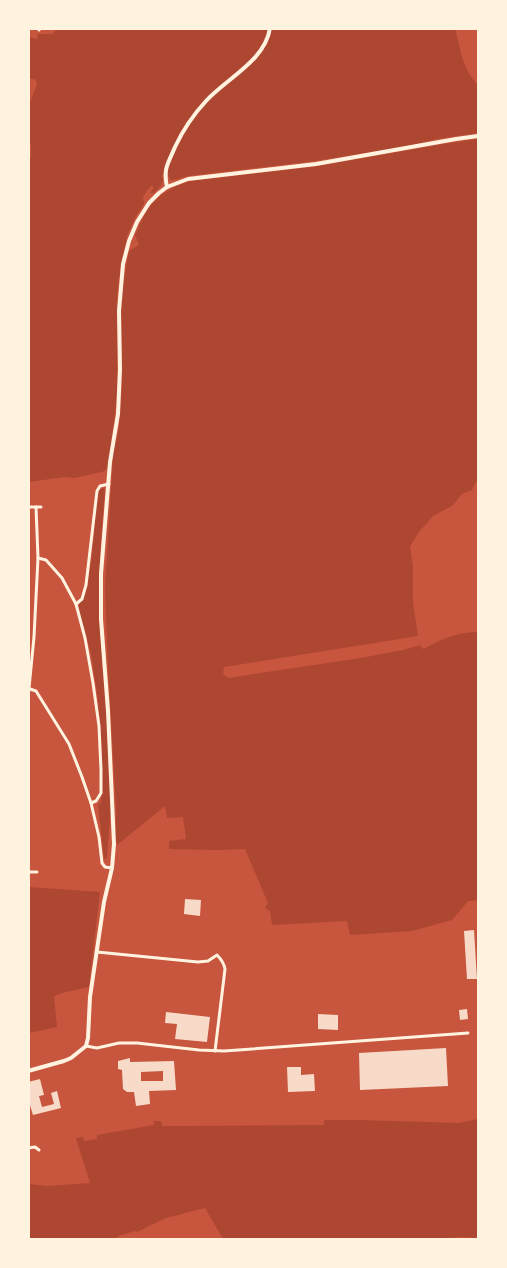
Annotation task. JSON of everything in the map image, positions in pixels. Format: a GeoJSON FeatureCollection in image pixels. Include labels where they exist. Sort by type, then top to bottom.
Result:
{"type":"FeatureCollection","features":[{"type":"Feature","properties":{"kind":"street"},"geometry":{"type":"LineString","coordinates":[[167,187],[165,169],[184,128],[206,101],[260,52],[270,28]]}},
{"type":"Feature","properties":{"kind":"street"},"geometry":{"type":"LineString","coordinates":[[28,1071],[71,1058],[86,1046],[90,997],[105,897],[112,868],[114,844],[101,592],[110,462],[118,414],[119,311],[123,264],[137,222],[149,203],[167,187],[178,182],[316,164],[478,136]]}},
{"type":"Feature","properties":{"kind":"street"},"geometry":{"type":"LineString","coordinates":[[76,604],[82,599],[86,585],[97,491],[100,486],[109,484]]}},
{"type":"Feature","properties":{"kind":"street"},"geometry":{"type":"LineString","coordinates":[[28,507],[41,507]]}},
{"type":"Feature","properties":{"kind":"street"},"geometry":{"type":"LineString","coordinates":[[28,699],[38,558],[36,507]]}},
{"type":"Feature","properties":{"kind":"street"},"geometry":{"type":"LineString","coordinates":[[38,558],[46,560],[62,578],[76,604],[85,638],[99,726],[101,794],[96,801],[91,803]]}},
{"type":"Feature","properties":{"kind":"street"},"geometry":{"type":"LineString","coordinates":[[30,689],[36,690],[69,744],[91,803],[102,862],[105,867],[112,868]]}},
{"type":"Feature","properties":{"kind":"street"},"geometry":{"type":"LineString","coordinates":[[28,872],[37,873]]}},
{"type":"Feature","properties":{"kind":"street"},"geometry":{"type":"LineString","coordinates":[[97,952],[198,962],[208,961],[217,955],[222,959],[225,969],[215,1051]]}},
{"type":"Feature","properties":{"kind":"street"},"geometry":{"type":"LineString","coordinates":[[86,1046],[97,1048],[119,1043],[136,1043],[215,1051],[468,1033]]}},
{"type":"Feature","properties":{"kind":"street"},"geometry":{"type":"LineString","coordinates":[[28,1148],[35,1147],[39,1150]]}},
{"type":"Feature","properties":{"kind":"shaded area"},"geometry":{"type":"Polygon","coordinates":[[[58,28],[455,29],[465,66],[478,85],[478,133],[315,161],[188,176],[174,180],[170,180],[168,167],[161,177],[163,180],[159,188],[154,193],[150,193],[154,187],[151,186],[143,196],[144,204],[127,236],[117,297],[117,397],[108,466],[105,471],[75,478],[65,477],[29,482],[28,159],[31,158],[31,144],[29,144],[28,107],[37,85],[36,80],[29,78],[29,37],[37,39],[38,34],[52,34],[58,28]]]}},
{"type":"Feature","properties":{"kind":"shaded area"},"geometry":{"type":"Polygon","coordinates":[[[478,139],[478,478],[472,490],[462,494],[452,506],[433,516],[418,533],[410,547],[413,567],[413,603],[418,636],[224,667],[223,674],[228,678],[361,658],[420,645],[423,649],[443,639],[478,632],[478,900],[468,901],[452,920],[412,931],[350,935],[347,921],[272,925],[270,911],[265,908],[268,903],[245,849],[169,849],[169,841],[186,839],[183,817],[167,818],[165,806],[117,845],[117,842],[114,843],[116,807],[105,588],[113,455],[119,427],[122,387],[121,297],[129,251],[139,245],[135,235],[146,212],[155,201],[168,190],[189,181],[311,167],[478,139]]]}},
{"type":"Feature","properties":{"kind":"shaded area"},"geometry":{"type":"Polygon","coordinates":[[[104,488],[99,596],[111,803],[107,858],[104,859],[98,804],[101,803],[102,758],[98,700],[91,654],[78,607],[88,581],[98,490],[104,488]]]}},
{"type":"Feature","properties":{"kind":"shaded area"},"geometry":{"type":"Polygon","coordinates":[[[29,887],[100,892],[89,987],[54,996],[57,1027],[29,1033],[29,887]]]}},
{"type":"Feature","properties":{"kind":"shaded area"},"geometry":{"type":"Polygon","coordinates":[[[478,1119],[478,1238],[223,1239],[205,1208],[166,1218],[137,1232],[114,1239],[34,1240],[29,1237],[29,1184],[47,1186],[90,1183],[76,1138],[83,1137],[84,1141],[97,1139],[97,1135],[154,1125],[154,1121],[161,1121],[162,1126],[185,1126],[324,1125],[324,1120],[459,1123],[478,1119]]]}},
{"type":"Feature","properties":{"kind":"building"},"geometry":{"type":"Polygon","coordinates":[[[185,899],[201,900],[200,916],[184,914],[185,899]]]}},
{"type":"Feature","properties":{"kind":"building"},"geometry":{"type":"Polygon","coordinates":[[[474,930],[477,979],[467,979],[464,931],[474,930]]]}},
{"type":"Feature","properties":{"kind":"building"},"geometry":{"type":"Polygon","coordinates":[[[467,1009],[468,1019],[460,1020],[459,1010],[467,1009]]]}},
{"type":"Feature","properties":{"kind":"building"},"geometry":{"type":"Polygon","coordinates":[[[166,1012],[210,1017],[207,1042],[175,1039],[177,1024],[165,1023],[166,1012]]]}},
{"type":"Feature","properties":{"kind":"building"},"geometry":{"type":"Polygon","coordinates":[[[318,1014],[338,1015],[338,1030],[318,1029],[318,1014]]]}},
{"type":"Feature","properties":{"kind":"building"},"geometry":{"type":"Polygon","coordinates":[[[446,1048],[448,1086],[360,1090],[359,1053],[446,1048]]]}},
{"type":"Feature","properties":{"kind":"building"},"geometry":{"type":"Polygon","coordinates":[[[130,1058],[130,1062],[174,1061],[176,1090],[149,1091],[150,1104],[136,1106],[134,1092],[127,1092],[123,1089],[122,1070],[118,1069],[118,1061],[130,1058]],[[163,1071],[141,1072],[141,1081],[163,1081],[163,1071]]]}},
{"type":"Feature","properties":{"kind":"building"},"geometry":{"type":"Polygon","coordinates":[[[287,1067],[301,1067],[301,1075],[314,1074],[315,1091],[288,1092],[287,1067]]]}},
{"type":"Feature","properties":{"kind":"building"},"geometry":{"type":"Polygon","coordinates":[[[40,1079],[44,1095],[39,1096],[42,1107],[54,1104],[51,1093],[57,1091],[61,1108],[33,1115],[28,1099],[28,1082],[40,1079]]]}}]}
